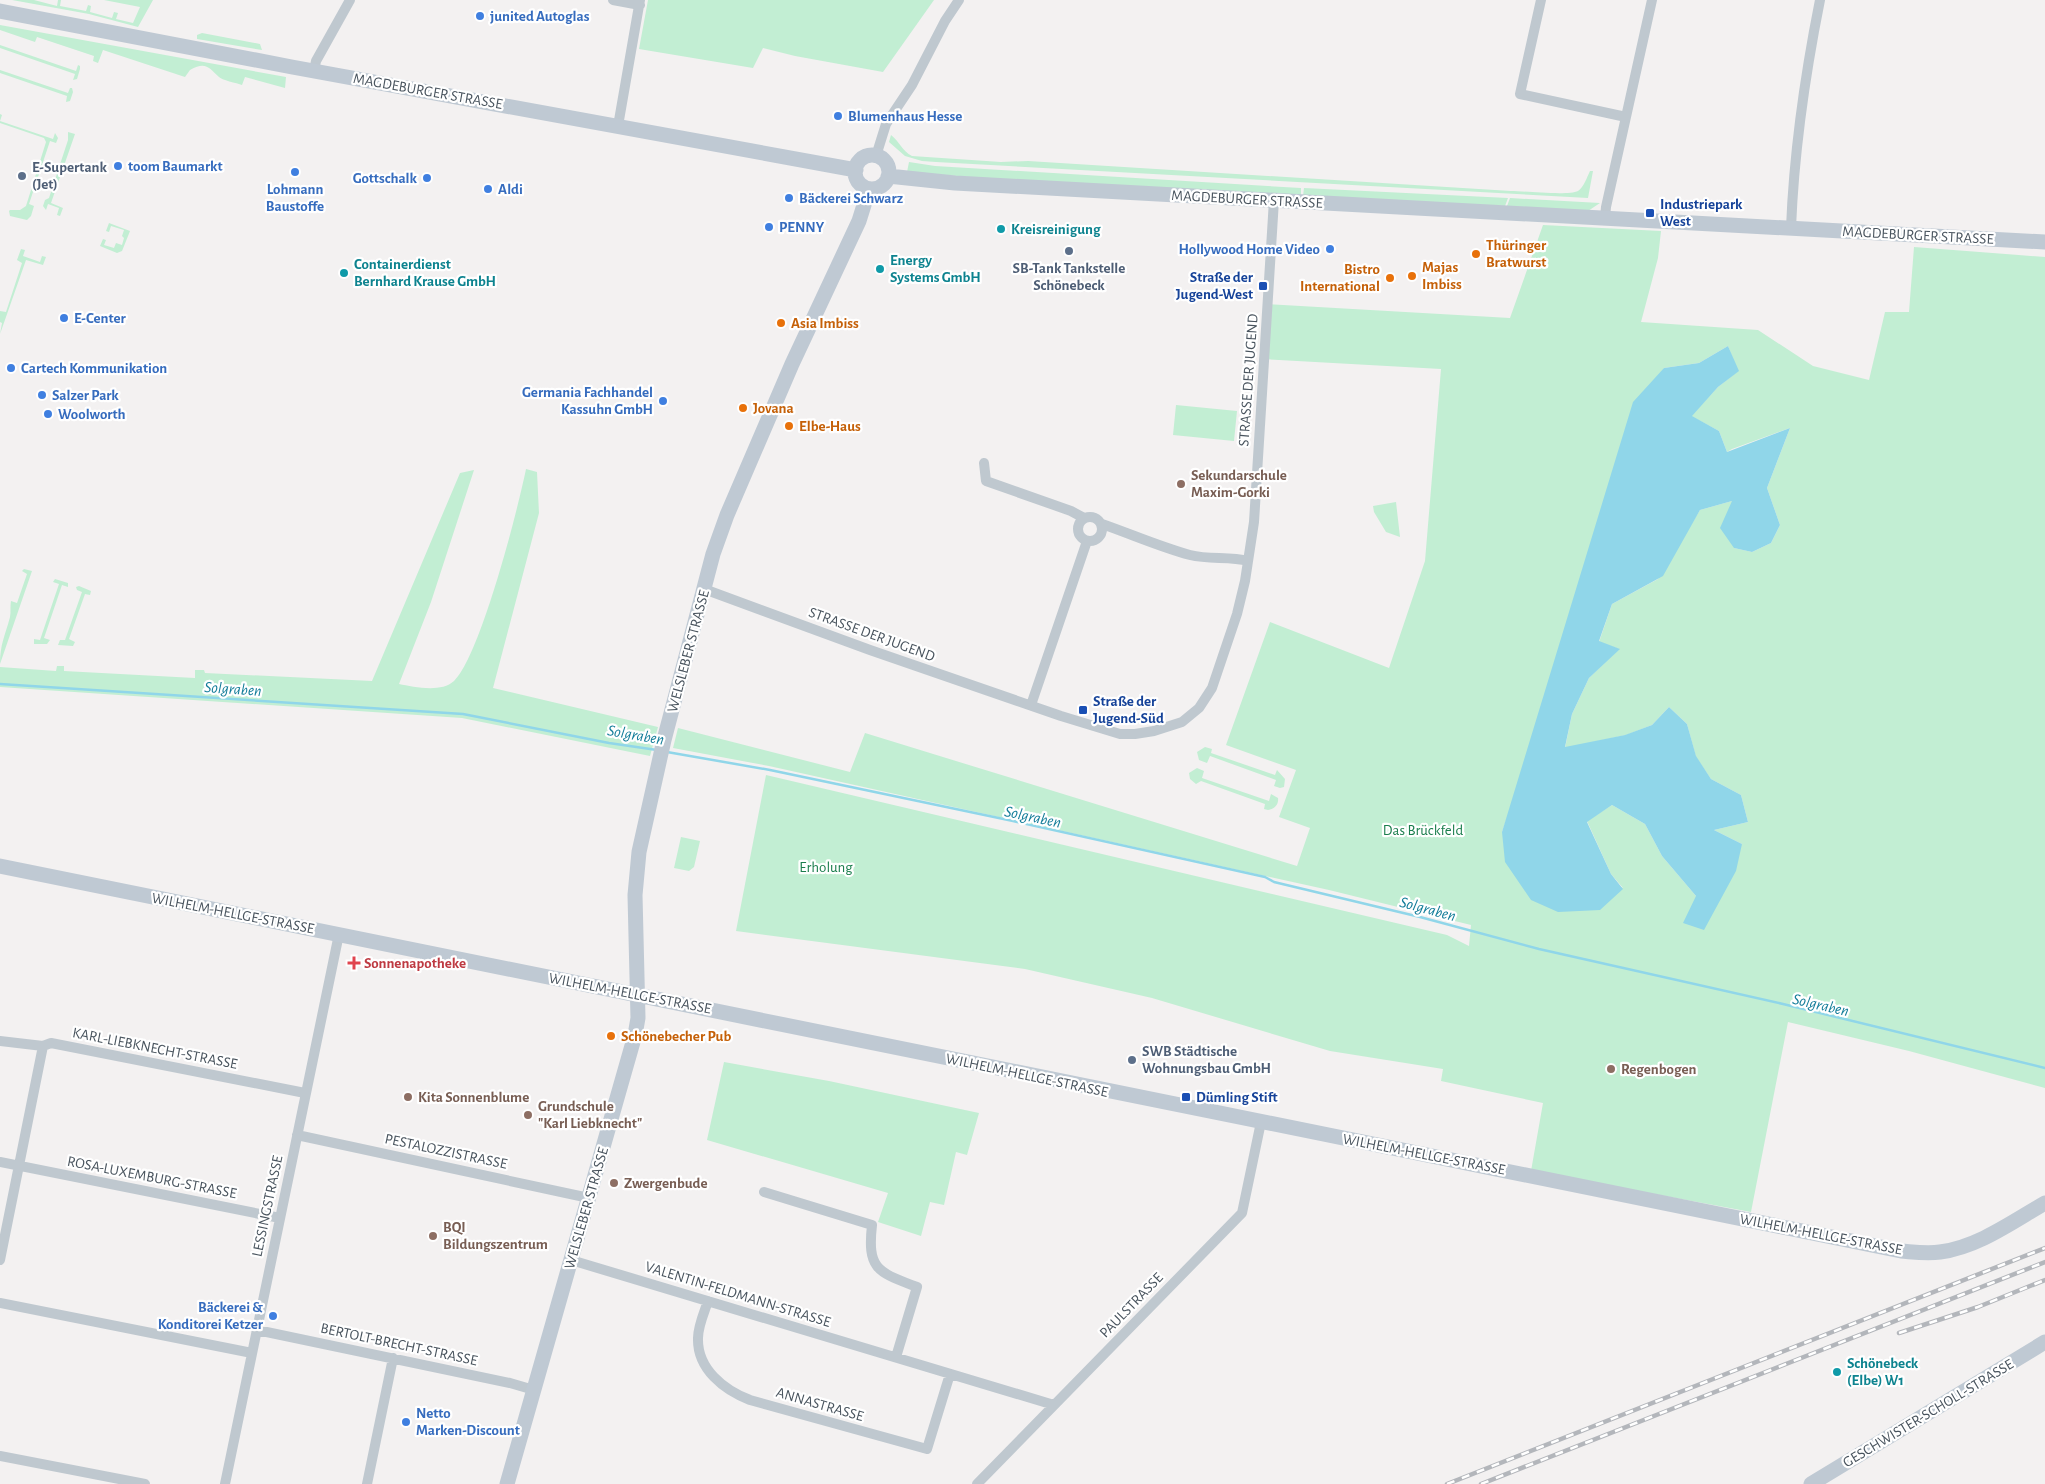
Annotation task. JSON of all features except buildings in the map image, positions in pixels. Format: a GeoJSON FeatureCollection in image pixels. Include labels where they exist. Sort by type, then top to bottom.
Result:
{"type":"FeatureCollection","features":[{"type":"Feature","properties":{"kind":"main road","name":"MAGDEBURGER STRASSE"},"geometry":{"type":"LineString","coordinates":[[0,11],[314,71],[856,170]]}},
{"type":"Feature","properties":{"kind":"main road"},"geometry":{"type":"LineString","coordinates":[[876,156],[886,162],[889,168],[888,176],[882,186],[869,189],[858,180],[856,170],[864,157],[876,156]]}},
{"type":"Feature","properties":{"kind":"main road","name":"MAGDEBURGER STRASSE"},"geometry":{"type":"LineString","coordinates":[[888,176],[956,183],[2045,242]]}},
{"type":"Feature","properties":{"kind":"main road","name":"WELSLEBER STRASSE"},"geometry":{"type":"LineString","coordinates":[[507,1484],[635,1035],[638,1018],[635,895],[638,861],[661,752],[704,589],[727,515],[816,310],[859,221],[869,189]]}},
{"type":"Feature","properties":{"kind":"main road","name":"WILHELM-HELLGE-STRASSE"},"geometry":{"type":"LineString","coordinates":[[0,866],[1901,1251],[1939,1252],[1957,1248],[1996,1231],[2045,1203]]}},
{"type":"Feature","properties":{"kind":"main road","name":"GESCHWISTER-SCHOLL-STRASSE"},"geometry":{"type":"LineString","coordinates":[[1811,1484],[2045,1342]]}},
{"type":"Feature","properties":{"kind":"street"},"geometry":{"type":"LineString","coordinates":[[314,71],[316,61],[350,0]]}},
{"type":"Feature","properties":{"kind":"street"},"geometry":{"type":"LineString","coordinates":[[613,0],[640,2],[618,126]]}},
{"type":"Feature","properties":{"kind":"street"},"geometry":{"type":"LineString","coordinates":[[876,156],[886,124],[912,85],[945,21],[959,0]]}},
{"type":"Feature","properties":{"kind":"street"},"geometry":{"type":"LineString","coordinates":[[1541,0],[1520,94],[1626,117]]}},
{"type":"Feature","properties":{"kind":"street"},"geometry":{"type":"LineString","coordinates":[[1605,218],[1652,0]]}},
{"type":"Feature","properties":{"kind":"street"},"geometry":{"type":"LineString","coordinates":[[1791,228],[1794,164],[1809,56],[1820,0]]}},
{"type":"Feature","properties":{"kind":"street","name":"STRASSE DER JUGEND"},"geometry":{"type":"LineString","coordinates":[[704,589],[870,650],[1120,734],[1154,731],[1182,722],[1199,708],[1212,688],[1237,614],[1248,561],[1254,522],[1274,200]]}},
{"type":"Feature","properties":{"kind":"street"},"geometry":{"type":"LineString","coordinates":[[984,463],[986,480],[1071,511],[1084,518],[1096,518],[1102,524],[1190,555],[1208,558],[1233,557],[1248,561]]}},
{"type":"Feature","properties":{"kind":"street"},"geometry":{"type":"LineString","coordinates":[[1084,518],[1078,524],[1078,531],[1079,536],[1087,541],[1099,538],[1102,533],[1102,524]]}},
{"type":"Feature","properties":{"kind":"street"},"geometry":{"type":"LineString","coordinates":[[1031,705],[1087,541]]}},
{"type":"Feature","properties":{"kind":"street","name":"LESSINGSTRASSE"},"geometry":{"type":"LineString","coordinates":[[225,1484],[338,934]]}},
{"type":"Feature","properties":{"kind":"street","name":"KARL-LIEBKNECHT-STRASSE"},"geometry":{"type":"LineString","coordinates":[[0,1040],[43,1046],[51,1043],[305,1093]]}},
{"type":"Feature","properties":{"kind":"street"},"geometry":{"type":"LineString","coordinates":[[0,1260],[43,1046]]}},
{"type":"Feature","properties":{"kind":"street","name":"PAULSTRASSE"},"geometry":{"type":"LineString","coordinates":[[977,1484],[1242,1213],[1261,1122]]}},
{"type":"Feature","properties":{"kind":"street","name":"PESTALOZZISTRASSE"},"geometry":{"type":"LineString","coordinates":[[297,1135],[589,1198]]}},
{"type":"Feature","properties":{"kind":"street","name":"ROSA-LUXEMBURG-STRASSE"},"geometry":{"type":"LineString","coordinates":[[0,1162],[280,1218]]}},
{"type":"Feature","properties":{"kind":"street"},"geometry":{"type":"LineString","coordinates":[[764,1192],[872,1225],[870,1247],[874,1264],[886,1275],[917,1287],[896,1358]]}},
{"type":"Feature","properties":{"kind":"street","name":"VALENTIN-FELDMANN-STRASSE"},"geometry":{"type":"LineString","coordinates":[[571,1260],[1054,1405]]}},
{"type":"Feature","properties":{"kind":"street","name":"ANNASTRASSE"},"geometry":{"type":"LineString","coordinates":[[708,1301],[698,1338],[703,1361],[710,1373],[723,1386],[735,1394],[750,1400],[927,1449],[950,1374]]}},
{"type":"Feature","properties":{"kind":"street"},"geometry":{"type":"LineString","coordinates":[[0,1303],[252,1353]]}},
{"type":"Feature","properties":{"kind":"street","name":"BERTOLT-BRECHT-STRASSE"},"geometry":{"type":"LineString","coordinates":[[257,1330],[510,1383],[534,1390]]}},
{"type":"Feature","properties":{"kind":"street"},"geometry":{"type":"LineString","coordinates":[[367,1484],[393,1358]]}},
{"type":"Feature","properties":{"kind":"street"},"geometry":{"type":"LineString","coordinates":[[0,1456],[145,1484]]}},
{"type":"Feature","properties":{"kind":"green space"},"geometry":{"type":"Polygon","coordinates":[[[12,0],[34,0],[57,6],[58,0],[61,0],[60,6],[86,11],[88,5],[91,6],[90,12],[112,18],[114,12],[118,13],[116,19],[133,23],[140,7],[104,0],[153,0],[138,27],[89,14],[12,0]]]}},
{"type":"Feature","properties":{"kind":"green space"},"geometry":{"type":"Polygon","coordinates":[[[648,0],[934,0],[883,72],[795,56],[763,48],[753,68],[639,49],[648,0]]]}},
{"type":"Feature","properties":{"kind":"green space"},"geometry":{"type":"Polygon","coordinates":[[[0,25],[286,77],[285,88],[245,77],[242,85],[220,78],[210,68],[204,66],[195,67],[185,77],[103,50],[98,63],[93,61],[94,56],[37,37],[35,42],[0,30],[0,25]]]}},
{"type":"Feature","properties":{"kind":"green space"},"geometry":{"type":"Polygon","coordinates":[[[202,33],[260,44],[262,50],[197,39],[197,35],[202,33]]]}},
{"type":"Feature","properties":{"kind":"green space"},"geometry":{"type":"Polygon","coordinates":[[[0,45],[76,71],[78,65],[80,69],[77,79],[73,80],[75,74],[0,48],[0,45]]]}},
{"type":"Feature","properties":{"kind":"green space"},"geometry":{"type":"Polygon","coordinates":[[[0,70],[68,93],[70,88],[72,88],[73,92],[70,101],[66,102],[67,96],[0,73],[0,70]]]}},
{"type":"Feature","properties":{"kind":"green space"},"geometry":{"type":"Polygon","coordinates":[[[0,121],[53,139],[55,133],[58,138],[56,143],[50,141],[29,204],[34,206],[31,216],[27,220],[10,216],[9,211],[20,210],[26,206],[46,142],[44,138],[0,123],[0,121]]]}},
{"type":"Feature","properties":{"kind":"green space"},"geometry":{"type":"Polygon","coordinates":[[[68,132],[75,134],[51,203],[63,208],[60,216],[57,215],[59,208],[48,204],[46,210],[43,206],[45,200],[49,198],[68,140],[68,132]]]}},
{"type":"Feature","properties":{"kind":"green space"},"geometry":{"type":"Polygon","coordinates":[[[891,135],[912,156],[1001,162],[1028,161],[1546,193],[1578,191],[1584,184],[1590,171],[1593,171],[1588,198],[922,161],[905,156],[889,142],[891,135]]]}},
{"type":"Feature","properties":{"kind":"green space"},"geometry":{"type":"Polygon","coordinates":[[[909,162],[935,166],[1301,188],[1301,196],[1030,182],[907,172],[909,162]]]}},
{"type":"Feature","properties":{"kind":"green space"},"geometry":{"type":"Polygon","coordinates":[[[1304,188],[1508,198],[1505,206],[1303,196],[1304,188]]]}},
{"type":"Feature","properties":{"kind":"green space"},"geometry":{"type":"Polygon","coordinates":[[[1510,198],[1600,203],[1588,211],[1507,206],[1510,198]]]}},
{"type":"Feature","properties":{"kind":"green space"},"geometry":{"type":"Polygon","coordinates":[[[109,223],[130,231],[122,251],[117,253],[100,246],[103,239],[106,240],[104,245],[114,248],[116,243],[122,245],[124,230],[111,226],[109,232],[106,231],[109,223]]]}},
{"type":"Feature","properties":{"kind":"green space"},"geometry":{"type":"Polygon","coordinates":[[[1543,225],[1661,231],[1658,258],[1641,322],[1758,330],[1813,366],[1869,380],[1885,312],[1909,312],[1914,247],[2045,257],[2045,1088],[1909,1051],[1788,1022],[1751,1212],[1531,1171],[1543,1103],[1441,1081],[1443,1069],[1330,1051],[1152,998],[1025,969],[736,931],[766,775],[1447,935],[1469,946],[1471,925],[1329,890],[769,766],[673,748],[678,728],[850,772],[865,733],[1297,866],[1310,828],[1279,817],[1296,770],[1226,745],[1270,622],[1389,668],[1425,561],[1441,369],[1262,359],[1267,304],[1510,318],[1543,225]],[[1728,346],[1699,363],[1664,368],[1502,832],[1623,888],[1611,874],[1587,821],[1612,805],[1645,824],[1662,856],[1696,896],[1742,844],[1714,830],[1748,822],[1741,795],[1711,779],[1696,757],[1687,724],[1669,707],[1652,725],[1626,735],[1565,748],[1572,714],[1589,678],[1619,649],[1599,642],[1612,604],[1658,579],[1700,510],[1732,501],[1734,548],[1752,552],[1771,543],[1780,525],[1767,488],[1790,428],[1727,452],[1719,431],[1691,416],[1718,387],[1738,371],[1728,346]]]}},
{"type":"Feature","properties":{"kind":"green space"},"geometry":{"type":"Polygon","coordinates":[[[21,249],[25,250],[23,256],[40,262],[42,256],[46,257],[43,265],[26,260],[0,334],[2,323],[0,322],[0,311],[6,312],[22,263],[17,260],[21,249]]]}},
{"type":"Feature","properties":{"kind":"green space"},"geometry":{"type":"Polygon","coordinates":[[[1176,405],[1237,411],[1234,441],[1173,435],[1176,405]]]}},
{"type":"Feature","properties":{"kind":"green space"},"geometry":{"type":"Polygon","coordinates":[[[526,469],[537,472],[539,513],[493,688],[658,727],[650,756],[462,718],[0,687],[0,667],[56,671],[57,666],[64,666],[64,671],[195,678],[195,670],[204,670],[205,673],[372,681],[460,473],[474,470],[431,602],[399,684],[427,688],[449,685],[464,667],[486,614],[507,547],[526,469]]]}},
{"type":"Feature","properties":{"kind":"green space"},"geometry":{"type":"Polygon","coordinates":[[[1396,502],[1400,537],[1386,532],[1374,512],[1373,506],[1396,502]]]}},
{"type":"Feature","properties":{"kind":"green space"},"geometry":{"type":"Polygon","coordinates":[[[24,569],[32,571],[0,664],[2,645],[10,617],[11,601],[17,603],[27,574],[22,571],[24,569]]]}},
{"type":"Feature","properties":{"kind":"green space"},"geometry":{"type":"Polygon","coordinates":[[[55,579],[68,583],[68,587],[62,585],[44,638],[50,640],[47,644],[34,644],[34,639],[40,640],[59,584],[53,582],[55,579]]]}},
{"type":"Feature","properties":{"kind":"green space"},"geometry":{"type":"Polygon","coordinates":[[[79,586],[91,591],[90,595],[85,594],[69,639],[75,642],[73,646],[58,645],[60,640],[65,640],[82,592],[77,590],[76,587],[79,586]]]}},
{"type":"Feature","properties":{"kind":"green space"},"geometry":{"type":"Polygon","coordinates":[[[1205,747],[1212,749],[1211,753],[1275,775],[1277,770],[1285,779],[1284,787],[1274,786],[1276,780],[1210,756],[1207,763],[1199,760],[1197,752],[1205,747]]]}},
{"type":"Feature","properties":{"kind":"green space"},"geometry":{"type":"Polygon","coordinates":[[[1197,768],[1204,771],[1202,778],[1269,801],[1271,794],[1278,798],[1277,805],[1268,810],[1264,809],[1265,804],[1201,781],[1196,784],[1190,779],[1189,773],[1197,768]]]}},
{"type":"Feature","properties":{"kind":"green space"},"geometry":{"type":"Polygon","coordinates":[[[681,837],[700,841],[694,867],[689,871],[674,868],[681,837]]]}},
{"type":"Feature","properties":{"kind":"green space"},"geometry":{"type":"Polygon","coordinates":[[[724,1062],[829,1081],[979,1113],[967,1155],[956,1152],[944,1205],[930,1202],[921,1236],[878,1222],[888,1193],[707,1140],[724,1062]]]}},
{"type":"Feature","properties":{"kind":"water"},"geometry":{"type":"Polygon","coordinates":[[[1728,346],[1739,371],[1718,387],[1692,416],[1719,431],[1727,452],[1790,428],[1767,488],[1780,525],[1771,543],[1752,552],[1734,548],[1720,528],[1732,501],[1700,510],[1663,576],[1612,604],[1599,641],[1620,649],[1589,678],[1572,714],[1565,747],[1625,735],[1652,725],[1669,707],[1687,724],[1696,756],[1711,779],[1741,795],[1748,822],[1714,830],[1742,844],[1736,871],[1704,930],[1683,923],[1696,896],[1662,856],[1645,824],[1612,805],[1587,822],[1611,874],[1623,889],[1600,910],[1558,912],[1531,900],[1505,862],[1502,832],[1633,402],[1664,368],[1699,363],[1728,346]]]}},
{"type":"Feature","properties":{"kind":"waterway","name":"Solgraben"},"geometry":{"type":"LineString","coordinates":[[0,684],[463,714],[609,743],[657,750]]}},
{"type":"Feature","properties":{"kind":"waterway","name":"Solgraben"},"geometry":{"type":"LineString","coordinates":[[667,752],[770,770],[1265,877],[1274,882],[1420,917],[1539,949],[1783,1004],[2045,1068]]}},
{"type":"Feature","properties":{"kind":"railway"},"geometry":{"type":"LineString","coordinates":[[1447,1484],[2045,1248]]}},
{"type":"Feature","properties":{"kind":"railway"},"geometry":{"type":"LineString","coordinates":[[1481,1484],[2045,1262]]}},
{"type":"Feature","properties":{"kind":"railway"},"geometry":{"type":"LineString","coordinates":[[1899,1333],[1978,1307],[2045,1280]]}},
{"type":"Feature","properties":{"kind":"place","name":"junited Autoglas"},"geometry":{"type":"Point","coordinates":[480,16]}},
{"type":"Feature","properties":{"kind":"place","name":"Blumenhaus Hesse"},"geometry":{"type":"Point","coordinates":[838,116]}},
{"type":"Feature","properties":{"kind":"place","name":"toom Baumarkt"},"geometry":{"type":"Point","coordinates":[118,166]}},
{"type":"Feature","properties":{"kind":"place","name":"Lohmann Baustoffe"},"geometry":{"type":"Point","coordinates":[295,172]}},
{"type":"Feature","properties":{"kind":"place","name":"E-Supertank (Jet)"},"geometry":{"type":"Point","coordinates":[22,176]}},
{"type":"Feature","properties":{"kind":"place","name":"Gottschalk"},"geometry":{"type":"Point","coordinates":[427,178]}},
{"type":"Feature","properties":{"kind":"place","name":"Aldi"},"geometry":{"type":"Point","coordinates":[488,189]}},
{"type":"Feature","properties":{"kind":"place","name":"Bäckerei Schwarz"},"geometry":{"type":"Point","coordinates":[789,198]}},
{"type":"Feature","properties":{"kind":"place","name":"Industriepark West"},"geometry":{"type":"Point","coordinates":[1650,213]}},
{"type":"Feature","properties":{"kind":"place","name":"PENNY"},"geometry":{"type":"Point","coordinates":[769,227]}},
{"type":"Feature","properties":{"kind":"place","name":"Kreisreinigung"},"geometry":{"type":"Point","coordinates":[1001,229]}},
{"type":"Feature","properties":{"kind":"place","name":"Hollywood Home Video"},"geometry":{"type":"Point","coordinates":[1330,249]}},
{"type":"Feature","properties":{"kind":"place","name":"SB-Tank Tankstelle Schönebeck"},"geometry":{"type":"Point","coordinates":[1069,251]}},
{"type":"Feature","properties":{"kind":"place","name":"Thüringer Bratwurst"},"geometry":{"type":"Point","coordinates":[1476,254]}},
{"type":"Feature","properties":{"kind":"place","name":"Energy Systems GmbH"},"geometry":{"type":"Point","coordinates":[880,269]}},
{"type":"Feature","properties":{"kind":"place","name":"Containerdienst Bernhard Krause GmbH"},"geometry":{"type":"Point","coordinates":[344,273]}},
{"type":"Feature","properties":{"kind":"place","name":"Majas Imbiss"},"geometry":{"type":"Point","coordinates":[1412,276]}},
{"type":"Feature","properties":{"kind":"place","name":"Bistro International"},"geometry":{"type":"Point","coordinates":[1390,278]}},
{"type":"Feature","properties":{"kind":"place","name":"Straße der Jugend-West"},"geometry":{"type":"Point","coordinates":[1263,286]}},
{"type":"Feature","properties":{"kind":"place","name":"E-Center"},"geometry":{"type":"Point","coordinates":[64,318]}},
{"type":"Feature","properties":{"kind":"place","name":"Asia Imbiss"},"geometry":{"type":"Point","coordinates":[781,323]}},
{"type":"Feature","properties":{"kind":"place","name":"Cartech Kommunikation"},"geometry":{"type":"Point","coordinates":[11,368]}},
{"type":"Feature","properties":{"kind":"place","name":"Salzer Park"},"geometry":{"type":"Point","coordinates":[42,395]}},
{"type":"Feature","properties":{"kind":"place","name":"Germania Fachhandel Kassuhn GmbH"},"geometry":{"type":"Point","coordinates":[663,401]}},
{"type":"Feature","properties":{"kind":"place","name":"Jovana"},"geometry":{"type":"Point","coordinates":[743,408]}},
{"type":"Feature","properties":{"kind":"place","name":"Woolworth"},"geometry":{"type":"Point","coordinates":[48,414]}},
{"type":"Feature","properties":{"kind":"place","name":"Elbe-Haus"},"geometry":{"type":"Point","coordinates":[789,426]}},
{"type":"Feature","properties":{"kind":"place","name":"Sekundarschule Maxim-Gorki"},"geometry":{"type":"Point","coordinates":[1181,484]}},
{"type":"Feature","properties":{"kind":"place","name":"Straße der Jugend-Süd"},"geometry":{"type":"Point","coordinates":[1083,710]}},
{"type":"Feature","properties":{"kind":"place","name":"Sonnenapotheke"},"geometry":{"type":"Point","coordinates":[354,963]}},
{"type":"Feature","properties":{"kind":"place","name":"Schönebecher Pub"},"geometry":{"type":"Point","coordinates":[611,1036]}},
{"type":"Feature","properties":{"kind":"place","name":"SWB Städtische Wohnungsbau GmbH"},"geometry":{"type":"Point","coordinates":[1132,1060]}},
{"type":"Feature","properties":{"kind":"place","name":"Regenbogen"},"geometry":{"type":"Point","coordinates":[1611,1069]}},
{"type":"Feature","properties":{"kind":"place","name":"Kita Sonnenblume"},"geometry":{"type":"Point","coordinates":[408,1097]}},
{"type":"Feature","properties":{"kind":"place","name":"Dümling Stift"},"geometry":{"type":"Point","coordinates":[1186,1097]}},
{"type":"Feature","properties":{"kind":"place","name":"Grundschule \"Karl Liebknecht\""},"geometry":{"type":"Point","coordinates":[528,1115]}},
{"type":"Feature","properties":{"kind":"place","name":"Zwergenbude"},"geometry":{"type":"Point","coordinates":[614,1183]}},
{"type":"Feature","properties":{"kind":"place","name":"BQI Bildungszentrum"},"geometry":{"type":"Point","coordinates":[433,1236]}},
{"type":"Feature","properties":{"kind":"place","name":"Bäckerei & Konditorei Ketzer"},"geometry":{"type":"Point","coordinates":[273,1316]}},
{"type":"Feature","properties":{"kind":"place","name":"Schönebeck (Elbe) W1"},"geometry":{"type":"Point","coordinates":[1837,1372]}},
{"type":"Feature","properties":{"kind":"place","name":"Netto Marken-Discount"},"geometry":{"type":"Point","coordinates":[406,1422]}},
{"type":"Feature","properties":{"kind":"park label","name":"Das Brückfeld"},"geometry":{"type":"Point","coordinates":[1423,830]}},
{"type":"Feature","properties":{"kind":"park label","name":"Erholung"},"geometry":{"type":"Point","coordinates":[826,867]}}]}
